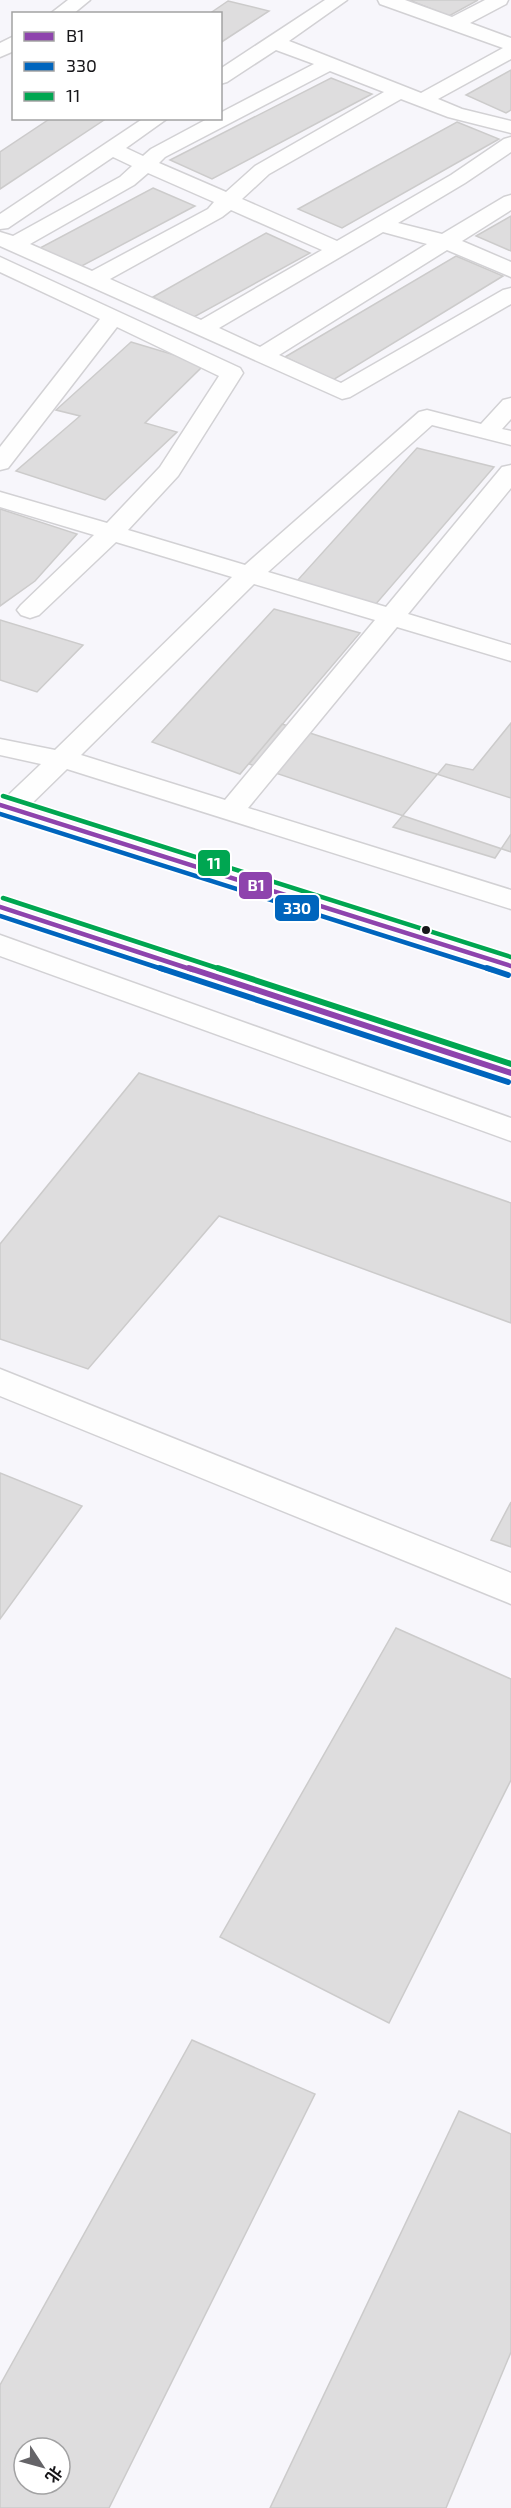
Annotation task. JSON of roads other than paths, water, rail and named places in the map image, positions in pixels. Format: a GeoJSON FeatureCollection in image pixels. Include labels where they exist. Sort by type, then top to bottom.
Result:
{"type":"FeatureCollection","features":[{"type":"Feature","properties":{"kind":"main road"},"geometry":{"type":"LineString","coordinates":[[5,807],[511,966]]}},
{"type":"Feature","properties":{"kind":"main road"},"geometry":{"type":"LineString","coordinates":[[0,907],[511,1073]]}},
{"type":"Feature","properties":{"kind":"street"},"geometry":{"type":"LineString","coordinates":[[63,12],[81,0]]}},
{"type":"Feature","properties":{"kind":"street"},"geometry":{"type":"LineString","coordinates":[[303,0],[333,3]]}},
{"type":"Feature","properties":{"kind":"street"},"geometry":{"type":"LineString","coordinates":[[388,0],[511,44]]}},
{"type":"Feature","properties":{"kind":"street"},"geometry":{"type":"LineString","coordinates":[[453,24],[500,0]]}},
{"type":"Feature","properties":{"kind":"street"},"geometry":{"type":"LineString","coordinates":[[222,77],[333,3]]}},
{"type":"Feature","properties":{"kind":"street"},"geometry":{"type":"LineString","coordinates":[[274,42],[455,113],[511,127]]}},
{"type":"Feature","properties":{"kind":"street"},"geometry":{"type":"LineString","coordinates":[[422,100],[511,51]]}},
{"type":"Feature","properties":{"kind":"street"},"geometry":{"type":"LineString","coordinates":[[222,120],[329,64]]}},
{"type":"Feature","properties":{"kind":"street"},"geometry":{"type":"LineString","coordinates":[[92,280],[215,213],[262,170],[400,91]]}},
{"type":"Feature","properties":{"kind":"street"},"geometry":{"type":"LineString","coordinates":[[0,223],[155,120]]}},
{"type":"Feature","properties":{"kind":"street"},"geometry":{"type":"LineString","coordinates":[[7,241],[127,181],[158,153],[221,120]]}},
{"type":"Feature","properties":{"kind":"street"},"geometry":{"type":"LineString","coordinates":[[202,329],[458,179],[511,143]]}},
{"type":"Feature","properties":{"kind":"street"},"geometry":{"type":"LineString","coordinates":[[111,149],[338,249]]}},
{"type":"Feature","properties":{"kind":"street"},"geometry":{"type":"LineString","coordinates":[[261,356],[511,201]]}},
{"type":"Feature","properties":{"kind":"street"},"geometry":{"type":"LineString","coordinates":[[380,225],[446,242],[511,270]]}},
{"type":"Feature","properties":{"kind":"street"},"geometry":{"type":"LineString","coordinates":[[7,241],[342,392],[511,295]]}},
{"type":"Feature","properties":{"kind":"street"},"geometry":{"type":"LineString","coordinates":[[0,264],[232,373],[169,471],[112,532],[30,610]]}},
{"type":"Feature","properties":{"kind":"street"},"geometry":{"type":"LineString","coordinates":[[0,464],[113,317]]}},
{"type":"Feature","properties":{"kind":"street"},"geometry":{"type":"LineString","coordinates":[[486,432],[511,405]]}},
{"type":"Feature","properties":{"kind":"street"},"geometry":{"type":"LineString","coordinates":[[5,807],[61,759],[250,574],[427,417],[511,438]]}},
{"type":"Feature","properties":{"kind":"street"},"geometry":{"type":"LineString","coordinates":[[230,812],[511,472]]}},
{"type":"Feature","properties":{"kind":"street"},"geometry":{"type":"LineString","coordinates":[[0,499],[511,653]]}},
{"type":"Feature","properties":{"kind":"street"},"geometry":{"type":"LineString","coordinates":[[0,747],[61,759],[511,900]]}},
{"type":"Feature","properties":{"kind":"street"},"geometry":{"type":"LineString","coordinates":[[0,945],[511,1130]]}},
{"type":"Feature","properties":{"kind":"street"},"geometry":{"type":"LineString","coordinates":[[0,1382],[511,1589]]}}]}
